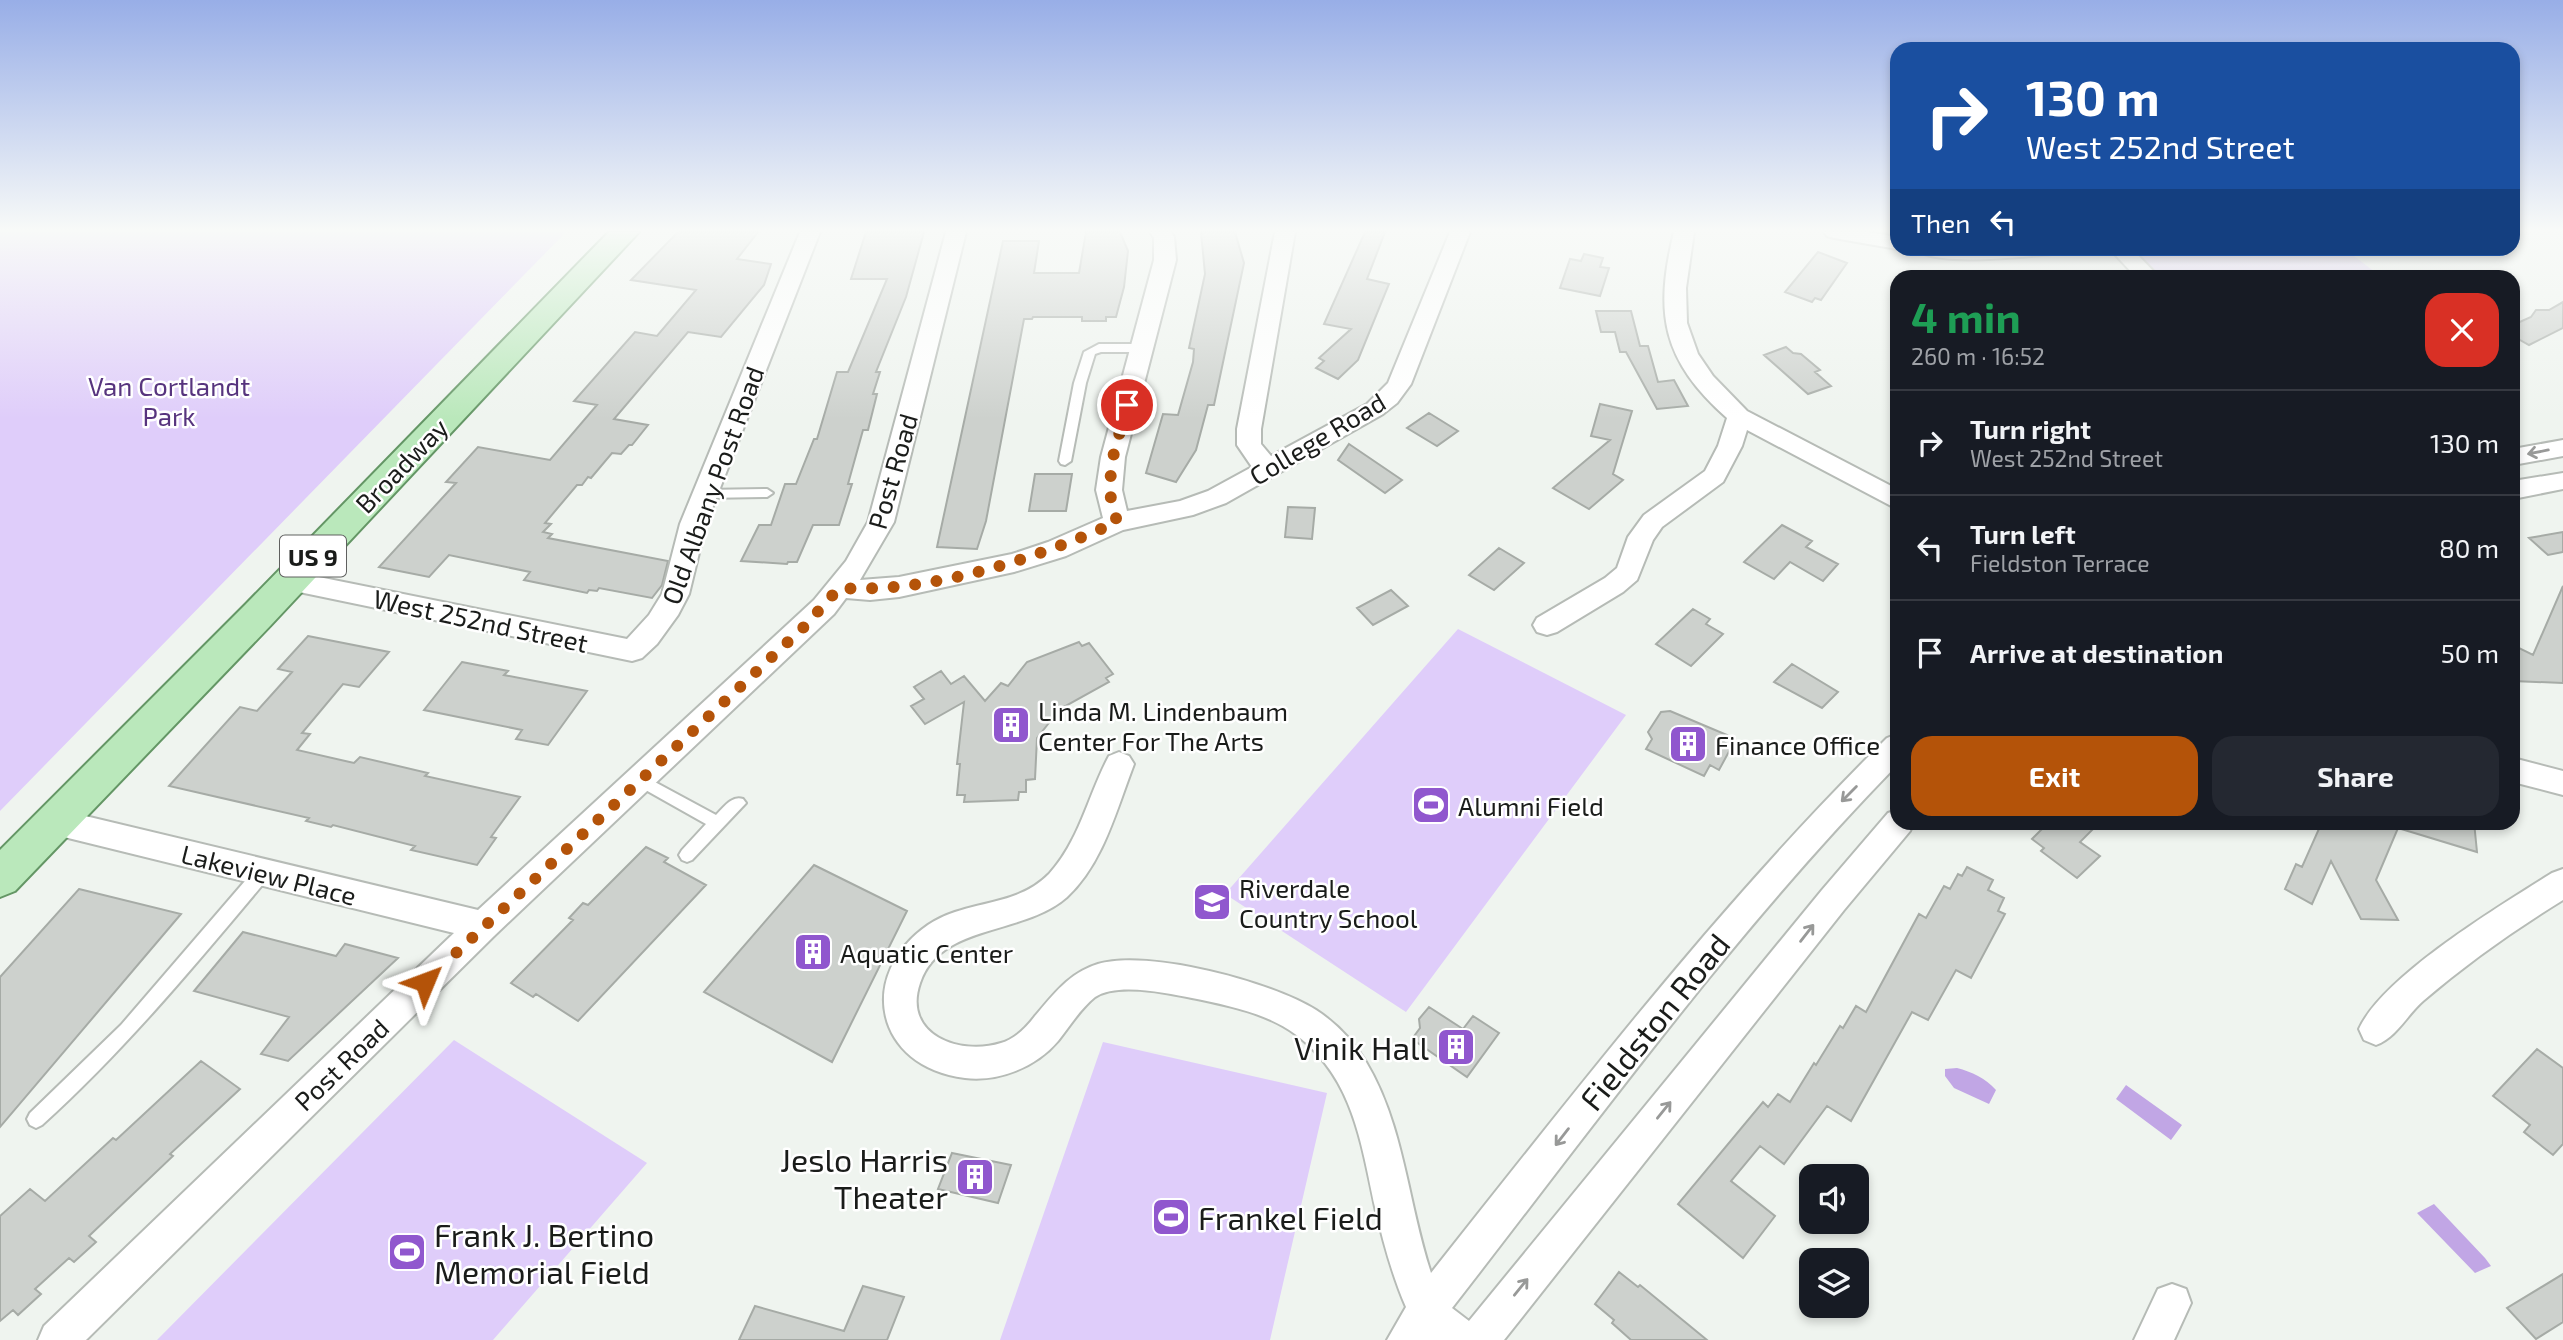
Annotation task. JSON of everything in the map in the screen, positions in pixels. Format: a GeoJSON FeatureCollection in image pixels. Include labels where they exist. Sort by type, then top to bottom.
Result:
{"type":"FeatureCollection","features":[{"type":"Feature","properties":{"kind":"main road","name":"Broadway"},"geometry":{"type":"LineString","coordinates":[[0,878],[565,295]]}},
{"type":"Feature","properties":{"kind":"street","name":"Old Albany Post Road"},"geometry":{"type":"LineString","coordinates":[[632,651],[648,637],[676,594],[684,574],[692,524],[785,295]]}},
{"type":"Feature","properties":{"kind":"street","name":"Post Road"},"geometry":{"type":"LineString","coordinates":[[58,1340],[483,926],[805,626],[839,588],[855,568],[881,522],[940,295]]}},
{"type":"Feature","properties":{"kind":"street"},"geometry":{"type":"LineString","coordinates":[[839,588],[870,590],[899,587],[1014,563],[1057,549],[1117,522],[1109,490],[1113,457],[1156,295]]}},
{"type":"Feature","properties":{"kind":"street"},"geometry":{"type":"LineString","coordinates":[[1268,470],[1249,445],[1249,429],[1274,295]]}},
{"type":"Feature","properties":{"kind":"street","name":"College Road"},"geometry":{"type":"LineString","coordinates":[[1117,522],[1184,509],[1217,497],[1375,409],[1389,398],[1399,384],[1435,295]]}},
{"type":"Feature","properties":{"kind":"street"},"geometry":{"type":"LineString","coordinates":[[1676,295],[1674,308],[1680,335],[1689,358],[1715,396],[1739,416],[1890,496]]}},
{"type":"Feature","properties":{"kind":"street"},"geometry":{"type":"LineString","coordinates":[[1547,625],[1614,585],[1628,573],[1641,537],[1653,521],[1714,476],[1730,446],[1739,416]]}},
{"type":"Feature","properties":{"kind":"street"},"geometry":{"type":"LineString","coordinates":[[2520,456],[2563,448]]}},
{"type":"Feature","properties":{"kind":"street"},"geometry":{"type":"LineString","coordinates":[[2520,490],[2563,481]]}},
{"type":"Feature","properties":{"kind":"street","name":"West 252nd Street"},"geometry":{"type":"LineString","coordinates":[[289,581],[632,651]]}},
{"type":"Feature","properties":{"kind":"street","name":"Fieldston Road"},"geometry":{"type":"LineString","coordinates":[[1416,1325],[1664,1004],[1780,864],[1890,753]]}},
{"type":"Feature","properties":{"kind":"street"},"geometry":{"type":"LineString","coordinates":[[1119,764],[1071,872],[1052,890],[1023,908],[968,920],[949,928],[919,955],[901,988],[900,1012],[905,1029],[920,1046],[942,1059],[974,1064],[1007,1058],[1035,1041],[1074,993],[1105,977],[1137,973],[1252,998],[1283,1009],[1308,1024],[1337,1051],[1361,1083],[1380,1141],[1416,1325],[1462,1340]]}},
{"type":"Feature","properties":{"kind":"street"},"geometry":{"type":"LineString","coordinates":[[2520,772],[2563,783]]}},
{"type":"Feature","properties":{"kind":"street","name":"Lakeview Place"},"geometry":{"type":"LineString","coordinates":[[56,822],[483,926]]}},
{"type":"Feature","properties":{"kind":"street"},"geometry":{"type":"LineString","coordinates":[[1479,1340],[1892,830]]}},
{"type":"Feature","properties":{"kind":"street"},"geometry":{"type":"LineString","coordinates":[[2376,1028],[2409,992],[2502,922],[2563,883]]}},
{"type":"Feature","properties":{"kind":"street"},"geometry":{"type":"LineString","coordinates":[[2154,1340],[2172,1303]]}},
{"type":"Feature","properties":{"kind":"lane"},"geometry":{"type":"LineString","coordinates":[[1065,461],[1080,383],[1090,352],[1099,348],[1142,348]]}},
{"type":"Feature","properties":{"kind":"lane"},"geometry":{"type":"LineString","coordinates":[[704,494],[767,493]]}},
{"type":"Feature","properties":{"kind":"lane"},"geometry":{"type":"LineString","coordinates":[[640,780],[718,823]]}},
{"type":"Feature","properties":{"kind":"lane"},"geometry":{"type":"LineString","coordinates":[[687,855],[738,803]]}},
{"type":"Feature","properties":{"kind":"lane"},"geometry":{"type":"LineString","coordinates":[[36,1119],[87,1075],[148,1010],[263,872]]}},
{"type":"Feature","properties":{"kind":"green space","name":"Van Cortlandt Park"},"geometry":{"type":"Polygon","coordinates":[[[0,295],[505,295],[0,811],[0,295]]]}},
{"type":"Feature","properties":{"kind":"green space","name":"Alumni Field"},"geometry":{"type":"Polygon","coordinates":[[[1458,629],[1626,715],[1406,1012],[1225,894],[1458,629]]]}},
{"type":"Feature","properties":{"kind":"green space","name":"Frank J. Bertino Memorial Field"},"geometry":{"type":"Polygon","coordinates":[[[454,1040],[647,1163],[493,1340],[157,1340],[454,1040]]]}},
{"type":"Feature","properties":{"kind":"green space","name":"Frankel Field"},"geometry":{"type":"Polygon","coordinates":[[[1103,1042],[1327,1093],[1270,1340],[1000,1340],[1103,1042]]]}},
{"type":"Feature","properties":{"kind":"shaded area"},"geometry":{"type":"Polygon","coordinates":[[[1957,1068],[1978,1076],[1996,1090],[1989,1104],[1954,1088],[1945,1076],[1945,1069],[1957,1068]]]}},
{"type":"Feature","properties":{"kind":"shaded area"},"geometry":{"type":"Polygon","coordinates":[[[2126,1085],[2182,1125],[2171,1140],[2116,1099],[2126,1085]]]}},
{"type":"Feature","properties":{"kind":"shaded area"},"geometry":{"type":"Polygon","coordinates":[[[2434,1204],[2491,1266],[2475,1273],[2417,1213],[2434,1204]]]}},
{"type":"Feature","properties":{"kind":"building"},"geometry":{"type":"Polygon","coordinates":[[[692,295],[756,295],[721,337],[688,332],[614,419],[648,425],[632,445],[621,454],[612,453],[591,478],[588,477],[582,485],[577,485],[545,523],[551,524],[543,532],[552,534],[548,538],[668,561],[662,585],[652,598],[599,588],[587,593],[524,580],[530,572],[449,555],[429,577],[379,567],[456,483],[446,482],[478,447],[550,460],[597,405],[574,401],[635,332],[657,336],[692,295]]]}},
{"type":"Feature","properties":{"kind":"building"},"geometry":{"type":"Polygon","coordinates":[[[880,295],[907,295],[876,372],[880,372],[873,394],[877,394],[868,430],[863,430],[848,484],[852,484],[839,525],[813,525],[797,562],[787,564],[741,561],[759,525],[771,525],[785,484],[796,484],[814,439],[817,439],[837,372],[848,372],[880,295]]]}},
{"type":"Feature","properties":{"kind":"building"},"geometry":{"type":"Polygon","coordinates":[[[991,295],[1122,295],[1116,317],[1106,317],[1106,321],[1082,321],[1082,317],[1024,319],[986,521],[977,549],[937,547],[991,295]]]}},
{"type":"Feature","properties":{"kind":"building"},"geometry":{"type":"Polygon","coordinates":[[[1201,295],[1237,295],[1214,405],[1208,405],[1196,450],[1176,482],[1146,473],[1163,414],[1178,415],[1193,362],[1194,349],[1189,348],[1201,295]]]}},
{"type":"Feature","properties":{"kind":"building"},"geometry":{"type":"Polygon","coordinates":[[[1337,295],[1385,295],[1358,360],[1338,379],[1316,368],[1324,361],[1319,358],[1351,329],[1324,324],[1337,295]]]}},
{"type":"Feature","properties":{"kind":"building"},"geometry":{"type":"Polygon","coordinates":[[[1792,295],[1825,295],[1821,300],[1815,298],[1812,302],[1792,295]]]}},
{"type":"Feature","properties":{"kind":"building"},"geometry":{"type":"Polygon","coordinates":[[[2563,302],[2563,328],[2529,345],[2520,340],[2520,322],[2531,317],[2536,310],[2549,310],[2563,302]]]}},
{"type":"Feature","properties":{"kind":"building"},"geometry":{"type":"Polygon","coordinates":[[[1596,311],[1631,311],[1640,346],[1648,346],[1658,382],[1674,380],[1688,406],[1657,409],[1626,352],[1620,352],[1615,332],[1601,332],[1596,311]]]}},
{"type":"Feature","properties":{"kind":"building"},"geometry":{"type":"Polygon","coordinates":[[[1786,347],[1793,353],[1801,354],[1820,370],[1815,372],[1831,386],[1808,394],[1764,355],[1786,347]]]}},
{"type":"Feature","properties":{"kind":"building"},"geometry":{"type":"Polygon","coordinates":[[[1600,404],[1632,411],[1613,474],[1623,480],[1589,509],[1553,488],[1610,440],[1591,436],[1600,404]]]}},
{"type":"Feature","properties":{"kind":"building"},"geometry":{"type":"Polygon","coordinates":[[[1429,413],[1458,431],[1437,446],[1407,428],[1429,413]]]}},
{"type":"Feature","properties":{"kind":"building"},"geometry":{"type":"Polygon","coordinates":[[[1349,444],[1402,480],[1385,493],[1338,460],[1349,444]]]}},
{"type":"Feature","properties":{"kind":"building"},"geometry":{"type":"Polygon","coordinates":[[[1035,474],[1072,474],[1066,511],[1029,511],[1035,474]]]}},
{"type":"Feature","properties":{"kind":"building"},"geometry":{"type":"Polygon","coordinates":[[[1288,507],[1315,508],[1312,539],[1285,537],[1288,507]]]}},
{"type":"Feature","properties":{"kind":"building"},"geometry":{"type":"Polygon","coordinates":[[[1782,525],[1812,541],[1806,547],[1838,564],[1823,581],[1790,562],[1774,579],[1744,562],[1782,525]]]}},
{"type":"Feature","properties":{"kind":"building"},"geometry":{"type":"Polygon","coordinates":[[[2563,532],[2563,552],[2548,555],[2529,538],[2563,532]]]}},
{"type":"Feature","properties":{"kind":"building"},"geometry":{"type":"Polygon","coordinates":[[[1499,548],[1524,563],[1494,590],[1469,575],[1499,548]]]}},
{"type":"Feature","properties":{"kind":"building"},"geometry":{"type":"Polygon","coordinates":[[[2563,586],[2563,683],[2520,681],[2520,648],[2533,655],[2563,586]]]}},
{"type":"Feature","properties":{"kind":"building"},"geometry":{"type":"Polygon","coordinates":[[[1391,590],[1408,606],[1373,625],[1357,608],[1391,590]]]}},
{"type":"Feature","properties":{"kind":"building"},"geometry":{"type":"Polygon","coordinates":[[[1693,609],[1710,619],[1706,624],[1723,634],[1691,666],[1656,644],[1693,609]]]}},
{"type":"Feature","properties":{"kind":"building"},"geometry":{"type":"Polygon","coordinates":[[[308,636],[389,652],[359,687],[343,684],[302,733],[310,734],[297,750],[354,763],[360,757],[428,773],[425,776],[520,797],[491,837],[496,838],[477,865],[411,850],[415,846],[333,825],[331,827],[306,821],[309,818],[169,786],[240,707],[257,711],[292,672],[278,669],[308,636]]]}},
{"type":"Feature","properties":{"kind":"building","name":"Linda M. Lindenbaum Center For The Arts"},"geometry":{"type":"Polygon","coordinates":[[[1079,642],[1082,646],[1089,643],[1113,674],[1106,678],[1109,682],[1060,709],[1037,738],[1035,779],[1026,780],[1026,792],[1019,792],[1018,800],[964,802],[965,795],[957,795],[960,764],[957,764],[964,702],[925,724],[911,706],[924,699],[914,687],[941,671],[951,684],[964,676],[985,701],[1001,683],[1008,686],[1027,662],[1079,642]]]}},
{"type":"Feature","properties":{"kind":"building"},"geometry":{"type":"Polygon","coordinates":[[[462,662],[508,671],[504,675],[587,691],[548,745],[516,739],[522,730],[424,710],[462,662]]]}},
{"type":"Feature","properties":{"kind":"building"},"geometry":{"type":"Polygon","coordinates":[[[1792,664],[1838,692],[1822,708],[1774,682],[1792,664]]]}},
{"type":"Feature","properties":{"kind":"building","name":"Finance Office"},"geometry":{"type":"Polygon","coordinates":[[[1670,711],[1727,735],[1723,742],[1732,746],[1719,770],[1710,765],[1704,776],[1646,749],[1652,739],[1648,732],[1661,712],[1670,711]]]}},
{"type":"Feature","properties":{"kind":"building"},"geometry":{"type":"Polygon","coordinates":[[[2041,830],[2092,830],[2080,842],[2100,856],[2077,878],[2041,851],[2044,848],[2032,839],[2041,830]]]}},
{"type":"Feature","properties":{"kind":"building"},"geometry":{"type":"Polygon","coordinates":[[[2318,830],[2397,830],[2376,880],[2398,920],[2361,919],[2331,861],[2312,904],[2285,889],[2296,864],[2302,867],[2318,830]]]}},
{"type":"Feature","properties":{"kind":"building"},"geometry":{"type":"Polygon","coordinates":[[[2405,830],[2475,830],[2477,852],[2405,830]]]}},
{"type":"Feature","properties":{"kind":"building"},"geometry":{"type":"Polygon","coordinates":[[[646,847],[668,858],[664,862],[706,885],[578,1021],[536,994],[533,997],[511,983],[573,920],[569,918],[583,903],[588,905],[646,847]]]}},
{"type":"Feature","properties":{"kind":"building","name":"Aquatic Center"},"geometry":{"type":"Polygon","coordinates":[[[814,865],[907,911],[832,1062],[704,992],[814,865]]]}},
{"type":"Feature","properties":{"kind":"building"},"geometry":{"type":"Polygon","coordinates":[[[1967,867],[1993,880],[1988,890],[2004,898],[1998,911],[2005,914],[1971,978],[1956,970],[1928,1020],[1912,1012],[1851,1121],[1827,1106],[1784,1164],[1760,1146],[1731,1181],[1775,1216],[1743,1258],[1678,1204],[1763,1102],[1768,1107],[1778,1094],[1790,1102],[1814,1063],[1816,1065],[1856,1006],[1866,1012],[1919,914],[1926,918],[1944,886],[1950,889],[1958,874],[1962,876],[1967,867]]]}},
{"type":"Feature","properties":{"kind":"building"},"geometry":{"type":"Polygon","coordinates":[[[79,889],[181,914],[0,1127],[0,977],[79,889]]]}},
{"type":"Feature","properties":{"kind":"building"},"geometry":{"type":"Polygon","coordinates":[[[243,932],[336,956],[345,944],[398,958],[288,1061],[261,1054],[289,1017],[194,991],[243,932]]]}},
{"type":"Feature","properties":{"kind":"building","name":"Vinik Hall"},"geometry":{"type":"Polygon","coordinates":[[[1429,1007],[1463,1029],[1473,1016],[1499,1033],[1467,1077],[1412,1039],[1420,1028],[1419,1019],[1429,1007]]]}},
{"type":"Feature","properties":{"kind":"building"},"geometry":{"type":"Polygon","coordinates":[[[2537,1049],[2563,1068],[2563,1144],[2553,1155],[2524,1132],[2530,1125],[2493,1096],[2537,1049]]]}},
{"type":"Feature","properties":{"kind":"building"},"geometry":{"type":"Polygon","coordinates":[[[201,1061],[240,1089],[170,1154],[173,1156],[89,1236],[96,1242],[74,1262],[69,1258],[35,1289],[41,1294],[18,1315],[13,1310],[0,1321],[0,1216],[30,1189],[45,1201],[201,1061]]]}},
{"type":"Feature","properties":{"kind":"building","name":"Jeslo Harris Theater"},"geometry":{"type":"Polygon","coordinates":[[[952,1153],[1011,1165],[998,1203],[938,1189],[952,1153]]]}},
{"type":"Feature","properties":{"kind":"building"},"geometry":{"type":"Polygon","coordinates":[[[1619,1272],[1638,1287],[1640,1285],[1707,1340],[1631,1340],[1612,1323],[1614,1320],[1595,1304],[1619,1272]]]}},
{"type":"Feature","properties":{"kind":"building"},"geometry":{"type":"Polygon","coordinates":[[[2563,1274],[2563,1322],[2536,1339],[2507,1308],[2563,1274]]]}},
{"type":"Feature","properties":{"kind":"building"},"geometry":{"type":"Polygon","coordinates":[[[863,1286],[904,1297],[887,1340],[739,1340],[755,1306],[844,1331],[863,1286]]]}},
{"type":"Feature","properties":{"kind":"place","name":"Linda M. Lindenbaum Center For The Arts"},"geometry":{"type":"Point","coordinates":[1011,725]}},
{"type":"Feature","properties":{"kind":"place","name":"Finance Office"},"geometry":{"type":"Point","coordinates":[1688,744]}},
{"type":"Feature","properties":{"kind":"place","name":"Alumni Field"},"geometry":{"type":"Point","coordinates":[1431,805]}},
{"type":"Feature","properties":{"kind":"place","name":"Riverdale Country School"},"geometry":{"type":"Point","coordinates":[1212,902]}},
{"type":"Feature","properties":{"kind":"place","name":"Aquatic Center"},"geometry":{"type":"Point","coordinates":[813,952]}},
{"type":"Feature","properties":{"kind":"place","name":"Vinik Hall"},"geometry":{"type":"Point","coordinates":[1456,1047]}},
{"type":"Feature","properties":{"kind":"place","name":"Jeslo Harris Theater"},"geometry":{"type":"Point","coordinates":[975,1177]}},
{"type":"Feature","properties":{"kind":"place","name":"Frankel Field"},"geometry":{"type":"Point","coordinates":[1171,1217]}},
{"type":"Feature","properties":{"kind":"place","name":"Frank J. Bertino Memorial Field"},"geometry":{"type":"Point","coordinates":[407,1252]}},
{"type":"Feature","properties":{"kind":"route"},"geometry":{"type":"LineString","coordinates":[[425,982],[805,626],[839,588],[870,590],[899,587],[1014,563],[1057,549],[1117,522],[1109,490],[1113,457],[1127,405]]}}]}
